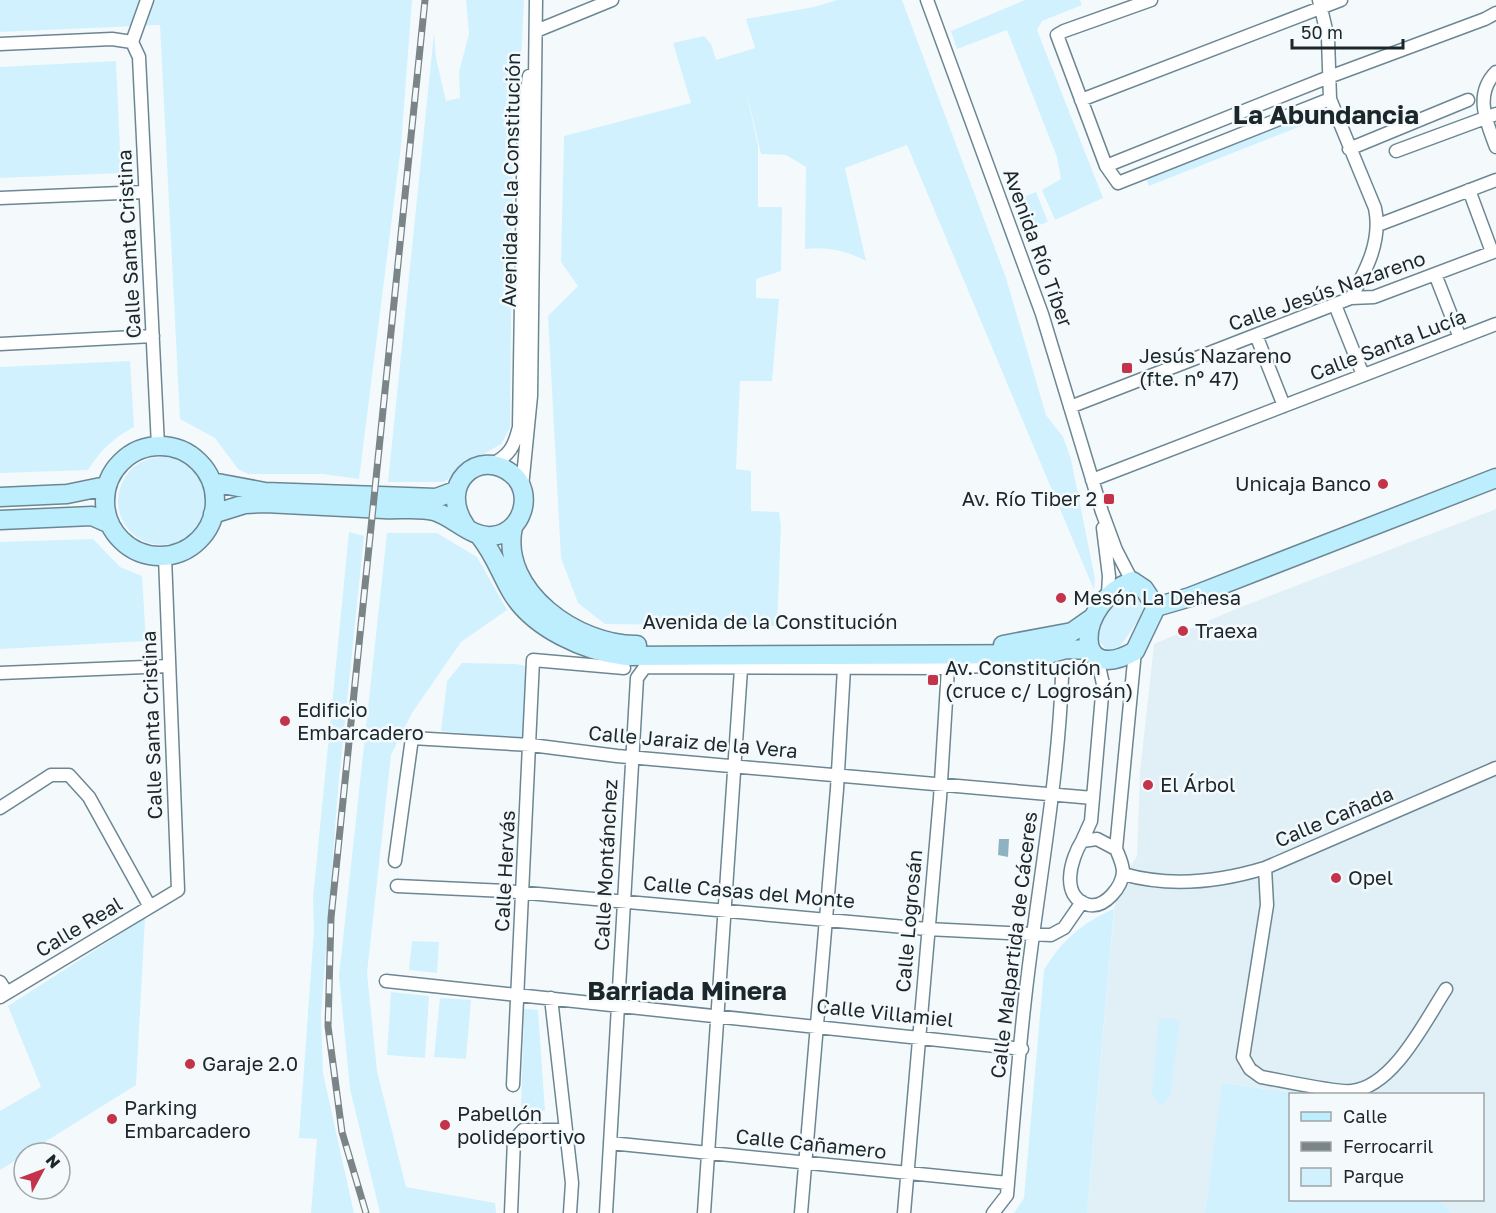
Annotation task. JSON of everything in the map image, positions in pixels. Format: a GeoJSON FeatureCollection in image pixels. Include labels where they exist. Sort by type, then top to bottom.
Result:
{"type":"FeatureCollection","features":[{"type":"Feature","properties":{"kind":"main road"},"geometry":{"type":"LineString","coordinates":[[158,446],[179,449],[198,461],[212,482],[216,500],[212,522],[198,543],[184,552],[165,557],[144,555],[122,543],[110,524],[104,500],[106,486],[112,472],[127,456],[145,448],[158,446]]}},
{"type":"Feature","properties":{"kind":"main road"},"geometry":{"type":"LineString","coordinates":[[212,482],[265,492],[436,498],[455,491],[468,472],[491,465],[514,475],[522,489],[525,501],[522,514],[513,527],[492,536],[472,531],[456,513],[455,491]]}},
{"type":"Feature","properties":{"kind":"main road"},"geometry":{"type":"LineString","coordinates":[[1156,607],[1144,589],[1132,581],[1108,594],[1092,618],[1087,636],[1094,653],[1111,660],[1135,651],[1156,607],[1190,597],[1496,478]]}},
{"type":"Feature","properties":{"kind":"main road"},"geometry":{"type":"LineString","coordinates":[[0,497],[67,494],[106,486]]}},
{"type":"Feature","properties":{"kind":"main road","name":"Avenida de la Constitución"},"geometry":{"type":"LineString","coordinates":[[213,514],[245,504],[265,503],[434,511],[472,531],[495,555],[512,593],[538,620],[572,642],[602,653],[626,656],[1048,654],[1066,649],[1094,653]]}},
{"type":"Feature","properties":{"kind":"main road"},"geometry":{"type":"LineString","coordinates":[[0,520],[92,516],[110,524]]}},
{"type":"Feature","properties":{"kind":"main road","name":"Avenida de la Constitución"},"geometry":{"type":"LineString","coordinates":[[513,527],[510,544],[523,580],[546,610],[573,628],[628,646],[1007,645],[1072,632],[1092,618]]}},
{"type":"Feature","properties":{"kind":"street"},"geometry":{"type":"LineString","coordinates":[[0,44],[112,39],[132,42],[147,0]]}},
{"type":"Feature","properties":{"kind":"street"},"geometry":{"type":"LineString","coordinates":[[536,0],[536,31],[612,0]]}},
{"type":"Feature","properties":{"kind":"street","name":"Avenida Río Tíber"},"geometry":{"type":"LineString","coordinates":[[927,0],[1042,314],[1102,512],[1116,550],[1132,581]]}},
{"type":"Feature","properties":{"kind":"street"},"geometry":{"type":"LineString","coordinates":[[1151,0],[1130,4],[1064,30],[1057,35],[1106,166],[1118,183],[1330,99]]}},
{"type":"Feature","properties":{"kind":"street"},"geometry":{"type":"LineString","coordinates":[[1082,100],[1321,4],[1341,0]]}},
{"type":"Feature","properties":{"kind":"street"},"geometry":{"type":"LineString","coordinates":[[1321,4],[1328,38],[1330,99],[1375,208],[1378,225],[1365,272],[1351,298]]}},
{"type":"Feature","properties":{"kind":"street"},"geometry":{"type":"LineString","coordinates":[[1106,166],[1496,13]]}},
{"type":"Feature","properties":{"kind":"street","name":"Avenida de la Constitución"},"geometry":{"type":"LineString","coordinates":[[491,465],[504,458],[514,448],[519,427],[524,115],[536,31]]}},
{"type":"Feature","properties":{"kind":"street","name":"Avenida de la Constitución"},"geometry":{"type":"LineString","coordinates":[[522,489],[531,396],[536,31]]}},
{"type":"Feature","properties":{"kind":"street","name":"Calle Santa Cristina"},"geometry":{"type":"LineString","coordinates":[[132,42],[139,57],[158,446]]}},
{"type":"Feature","properties":{"kind":"street"},"geometry":{"type":"LineString","coordinates":[[1496,72],[1486,82],[1482,94],[1490,116],[1496,147]]}},
{"type":"Feature","properties":{"kind":"street"},"geometry":{"type":"LineString","coordinates":[[1349,148],[1468,100]]}},
{"type":"Feature","properties":{"kind":"street"},"geometry":{"type":"LineString","coordinates":[[1396,151],[1490,116]]}},
{"type":"Feature","properties":{"kind":"street"},"geometry":{"type":"LineString","coordinates":[[1378,225],[1496,180]]}},
{"type":"Feature","properties":{"kind":"street"},"geometry":{"type":"LineString","coordinates":[[1469,190],[1494,251]]}},
{"type":"Feature","properties":{"kind":"street"},"geometry":{"type":"LineString","coordinates":[[0,198],[146,192]]}},
{"type":"Feature","properties":{"kind":"street","name":"Calle Jesús Nazareno"},"geometry":{"type":"LineString","coordinates":[[1070,407],[1351,298],[1374,297],[1494,251]]}},
{"type":"Feature","properties":{"kind":"street"},"geometry":{"type":"LineString","coordinates":[[1435,274],[1460,338]]}},
{"type":"Feature","properties":{"kind":"street"},"geometry":{"type":"LineString","coordinates":[[1335,305],[1363,375]]}},
{"type":"Feature","properties":{"kind":"street","name":"Calle Santa Lucía"},"geometry":{"type":"LineString","coordinates":[[1092,480],[1496,324]]}},
{"type":"Feature","properties":{"kind":"street"},"geometry":{"type":"LineString","coordinates":[[1256,335],[1284,406]]}},
{"type":"Feature","properties":{"kind":"street"},"geometry":{"type":"LineString","coordinates":[[0,344],[153,336]]}},
{"type":"Feature","properties":{"kind":"street","name":"Avenida Río Tíber"},"geometry":{"type":"LineString","coordinates":[[1102,512],[1109,576],[1108,594]]}},
{"type":"Feature","properties":{"kind":"street","name":"Calle Santa Cristina"},"geometry":{"type":"LineString","coordinates":[[165,557],[178,890]]}},
{"type":"Feature","properties":{"kind":"street"},"geometry":{"type":"LineString","coordinates":[[1094,653],[1103,684],[1091,821],[1082,842],[1073,855],[1069,874],[1073,892],[1082,902],[1092,906],[1103,903],[1116,890],[1123,874],[1116,849],[1135,651]]}},
{"type":"Feature","properties":{"kind":"street","name":"Avenida de la Constitución"},"geometry":{"type":"LineString","coordinates":[[645,667],[948,668],[1017,664],[1048,654]]}},
{"type":"Feature","properties":{"kind":"street","name":"Calle Hervás"},"geometry":{"type":"LineString","coordinates":[[513,1085],[531,745],[533,660],[624,668]]}},
{"type":"Feature","properties":{"kind":"street"},"geometry":{"type":"LineString","coordinates":[[0,673],[169,666]]}},
{"type":"Feature","properties":{"kind":"street","name":"Calle Montánchez"},"geometry":{"type":"LineString","coordinates":[[606,1213],[637,678],[645,667]]}},
{"type":"Feature","properties":{"kind":"street"},"geometry":{"type":"LineString","coordinates":[[801,1213],[803,1163],[826,919],[844,668]]}},
{"type":"Feature","properties":{"kind":"street","name":"Calle Logrosán"},"geometry":{"type":"LineString","coordinates":[[904,1213],[941,784],[948,668]]}},
{"type":"Feature","properties":{"kind":"street"},"geometry":{"type":"LineString","coordinates":[[704,1213],[741,669]]}},
{"type":"Feature","properties":{"kind":"street","name":"Calle Malpartida de Cáceres"},"geometry":{"type":"LineString","coordinates":[[993,1213],[1006,1195],[1008,1183],[1060,717],[1062,677]]}},
{"type":"Feature","properties":{"kind":"street","name":"Calle Jaraiz de la Vera"},"geometry":{"type":"LineString","coordinates":[[395,861],[412,738],[531,745],[632,757],[1093,798]]}},
{"type":"Feature","properties":{"kind":"street","name":"Calle Cañada"},"geometry":{"type":"LineString","coordinates":[[1446,989],[1390,1071],[1373,1083],[1352,1092],[1261,1077],[1250,1069],[1243,1057],[1267,905],[1265,868],[1496,768]]}},
{"type":"Feature","properties":{"kind":"street"},"geometry":{"type":"LineString","coordinates":[[0,808],[51,775],[69,775],[89,797],[150,907]]}},
{"type":"Feature","properties":{"kind":"street"},"geometry":{"type":"LineString","coordinates":[[1082,842],[1097,839],[1116,849]]}},
{"type":"Feature","properties":{"kind":"street"},"geometry":{"type":"LineString","coordinates":[[1123,874],[1143,880],[1205,882],[1265,868]]}},
{"type":"Feature","properties":{"kind":"street","name":"Calle Casas del Monte"},"geometry":{"type":"LineString","coordinates":[[397,886],[624,901],[927,929],[1034,935],[1052,935],[1064,928],[1082,902]]}},
{"type":"Feature","properties":{"kind":"street","name":"Calle Real"},"geometry":{"type":"LineString","coordinates":[[2,991],[178,890]]}},
{"type":"Feature","properties":{"kind":"street","name":"Calle Villamiel"},"geometry":{"type":"LineString","coordinates":[[386,981],[1022,1049]]}},
{"type":"Feature","properties":{"kind":"street"},"geometry":{"type":"LineString","coordinates":[[551,998],[572,1183],[570,1213]]}},
{"type":"Feature","properties":{"kind":"street"},"geometry":{"type":"LineString","coordinates":[[511,1213],[514,1140],[523,1130],[566,1130]]}},
{"type":"Feature","properties":{"kind":"street","name":"Calle Cañamero"},"geometry":{"type":"LineString","coordinates":[[610,1143],[1008,1183]]}},
{"type":"Feature","properties":{"kind":"shaded area"},"geometry":{"type":"Polygon","coordinates":[[[1496,509],[1496,1213],[1451,1213],[1441,1201],[1484,1201],[1484,1093],[1292,1093],[1223,1082],[1205,1213],[1087,1213],[1116,890],[1137,856],[1140,772],[1154,644],[1238,608],[1496,509]]]}},
{"type":"Feature","properties":{"kind":"shaded area"},"geometry":{"type":"Polygon","coordinates":[[[999,839],[1009,839],[1008,857],[998,855],[999,839]]]}},
{"type":"Feature","properties":{"kind":"green space"},"geometry":{"type":"Polygon","coordinates":[[[0,0],[412,0],[401,146],[359,479],[323,474],[248,474],[238,469],[215,438],[180,419],[160,25],[0,32],[0,0]]]}},
{"type":"Feature","properties":{"kind":"green space"},"geometry":{"type":"Polygon","coordinates":[[[466,0],[524,0],[518,122],[513,126],[510,428],[501,444],[472,461],[444,482],[388,482],[434,33],[436,58],[446,101],[460,98],[459,72],[469,34],[466,0]]]}},
{"type":"Feature","properties":{"kind":"green space"},"geometry":{"type":"Polygon","coordinates":[[[837,0],[902,0],[1006,278],[1046,415],[1063,437],[1071,459],[1095,579],[1094,590],[907,145],[845,168],[866,261],[837,250],[805,249],[806,167],[786,155],[761,154],[744,81],[758,146],[758,207],[782,207],[781,271],[756,279],[756,298],[779,299],[772,381],[740,381],[736,469],[751,471],[751,511],[779,512],[781,526],[777,626],[605,624],[578,603],[561,558],[548,316],[578,286],[561,262],[564,136],[691,103],[673,43],[704,36],[711,44],[716,60],[755,48],[746,19],[814,7],[837,0]]]}},
{"type":"Feature","properties":{"kind":"green space"},"geometry":{"type":"Polygon","coordinates":[[[1025,0],[1080,0],[1082,5],[1042,21],[1037,30],[1103,198],[1055,220],[1042,190],[1061,179],[1057,157],[1007,30],[957,49],[951,31],[1025,0]]]}},
{"type":"Feature","properties":{"kind":"green space"},"geometry":{"type":"Polygon","coordinates":[[[116,61],[121,173],[0,178],[0,67],[116,61]]]}},
{"type":"Feature","properties":{"kind":"green space"},"geometry":{"type":"Polygon","coordinates":[[[1313,109],[1316,120],[1149,186],[1144,175],[1313,109]]]}},
{"type":"Feature","properties":{"kind":"green space"},"geometry":{"type":"Polygon","coordinates":[[[1036,192],[1048,222],[1028,229],[1018,199],[1036,192]]]}},
{"type":"Feature","properties":{"kind":"green space"},"geometry":{"type":"Polygon","coordinates":[[[130,361],[134,427],[108,445],[88,470],[0,473],[0,367],[130,361]]]}},
{"type":"Feature","properties":{"kind":"green space"},"geometry":{"type":"Polygon","coordinates":[[[162,457],[179,461],[193,470],[202,484],[206,501],[202,518],[193,532],[179,541],[162,545],[145,541],[131,532],[122,518],[118,501],[122,484],[131,470],[145,461],[162,457]]]}},
{"type":"Feature","properties":{"kind":"green space"},"geometry":{"type":"Polygon","coordinates":[[[349,532],[364,536],[338,789],[321,1015],[323,1073],[354,1213],[311,1213],[317,1139],[299,1138],[314,930],[313,898],[349,532]]]}},
{"type":"Feature","properties":{"kind":"green space"},"geometry":{"type":"Polygon","coordinates":[[[387,533],[437,533],[477,557],[507,610],[461,642],[412,713],[391,755],[367,973],[377,1071],[406,1187],[495,1203],[496,1213],[380,1213],[350,1089],[339,976],[387,533]]]}},
{"type":"Feature","properties":{"kind":"green space"},"geometry":{"type":"Polygon","coordinates":[[[93,539],[120,567],[142,576],[146,641],[0,649],[0,542],[93,539]]]}},
{"type":"Feature","properties":{"kind":"green space"},"geometry":{"type":"Polygon","coordinates":[[[1135,594],[1144,605],[1140,618],[1117,651],[1107,650],[1096,638],[1100,625],[1121,595],[1135,594]]]}},
{"type":"Feature","properties":{"kind":"green space"},"geometry":{"type":"Polygon","coordinates":[[[462,663],[516,664],[530,667],[526,740],[441,731],[447,681],[462,663]]]}},
{"type":"Feature","properties":{"kind":"green space"},"geometry":{"type":"Polygon","coordinates":[[[1114,909],[1087,1213],[1014,1213],[1024,1198],[1044,970],[1065,941],[1074,933],[1092,920],[1114,909]]]}},
{"type":"Feature","properties":{"kind":"green space"},"geometry":{"type":"Polygon","coordinates":[[[145,918],[136,1085],[46,1141],[12,1141],[12,1162],[0,1170],[0,1111],[41,1087],[8,1006],[145,918]]]}},
{"type":"Feature","properties":{"kind":"green space"},"geometry":{"type":"Polygon","coordinates":[[[412,941],[439,942],[437,973],[409,970],[412,941]]]}},
{"type":"Feature","properties":{"kind":"green space"},"geometry":{"type":"Polygon","coordinates":[[[391,992],[429,996],[425,1058],[387,1055],[391,992]]]}},
{"type":"Feature","properties":{"kind":"green space"},"geometry":{"type":"Polygon","coordinates":[[[440,998],[471,1000],[466,1059],[434,1057],[440,998]]]}},
{"type":"Feature","properties":{"kind":"green space"},"geometry":{"type":"Polygon","coordinates":[[[524,1009],[538,1010],[545,1111],[521,1110],[524,1009]]]}},
{"type":"Feature","properties":{"kind":"green space"},"geometry":{"type":"Polygon","coordinates":[[[1159,1018],[1180,1020],[1170,1097],[1164,1104],[1159,1104],[1153,1097],[1152,1090],[1159,1018]]]}},
{"type":"Feature","properties":{"kind":"green space"},"geometry":{"type":"Polygon","coordinates":[[[1222,1082],[1292,1093],[1289,1093],[1289,1201],[1441,1201],[1451,1213],[1205,1213],[1222,1082]]]}},
{"type":"Feature","properties":{"kind":"railway"},"geometry":{"type":"LineString","coordinates":[[366,1213],[342,1132],[328,1026],[331,918],[425,0]]}},
{"type":"Feature","properties":{"kind":"place","name":"Jesús Nazareno (fte. nº 47)"},"geometry":{"type":"Point","coordinates":[1127,368]}},
{"type":"Feature","properties":{"kind":"place","name":"Unicaja Banco"},"geometry":{"type":"Point","coordinates":[1383,484]}},
{"type":"Feature","properties":{"kind":"place","name":"Av. Río Tiber 2"},"geometry":{"type":"Point","coordinates":[1109,499]}},
{"type":"Feature","properties":{"kind":"place","name":"Mesón La Dehesa"},"geometry":{"type":"Point","coordinates":[1061,598]}},
{"type":"Feature","properties":{"kind":"place","name":"Traexa"},"geometry":{"type":"Point","coordinates":[1183,631]}},
{"type":"Feature","properties":{"kind":"place","name":"Av. Constitución (cruce c/ Logrosán)"},"geometry":{"type":"Point","coordinates":[933,680]}},
{"type":"Feature","properties":{"kind":"place","name":"Edificio Embarcadero"},"geometry":{"type":"Point","coordinates":[285,721]}},
{"type":"Feature","properties":{"kind":"place","name":"El Árbol"},"geometry":{"type":"Point","coordinates":[1148,785]}},
{"type":"Feature","properties":{"kind":"place","name":"Opel"},"geometry":{"type":"Point","coordinates":[1336,878]}},
{"type":"Feature","properties":{"kind":"place","name":"Garaje 2.0"},"geometry":{"type":"Point","coordinates":[190,1064]}},
{"type":"Feature","properties":{"kind":"place","name":"Parking Embarcadero"},"geometry":{"type":"Point","coordinates":[112,1119]}},
{"type":"Feature","properties":{"kind":"place","name":"Pabellón polideportivo"},"geometry":{"type":"Point","coordinates":[445,1125]}},
{"type":"Feature","properties":{"kind":"district","name":"La Abundancia"},"geometry":{"type":"Point","coordinates":[1326,115]}},
{"type":"Feature","properties":{"kind":"district","name":"Barriada Minera"},"geometry":{"type":"Point","coordinates":[687,991]}}]}
